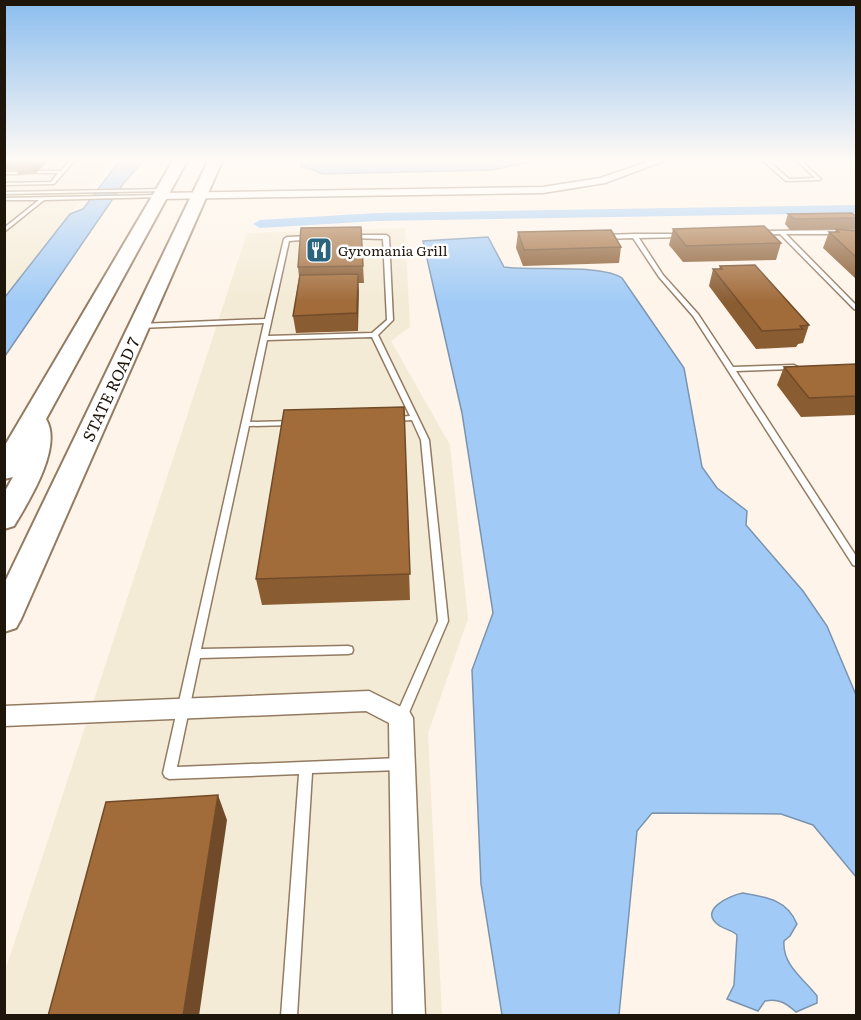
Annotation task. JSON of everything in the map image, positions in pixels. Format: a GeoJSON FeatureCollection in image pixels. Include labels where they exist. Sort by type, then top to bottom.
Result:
{"type":"FeatureCollection","features":[{"type":"Feature","properties":{"kind":"main road"},"geometry":{"type":"LineString","coordinates":[[4,471],[154,207]]}},
{"type":"Feature","properties":{"kind":"main road","name":"STATE ROAD 7"},"geometry":{"type":"LineString","coordinates":[[4,619],[193,207]]}},
{"type":"Feature","properties":{"kind":"main road"},"geometry":{"type":"LineString","coordinates":[[4,519],[33,464],[39,435],[35,417]]}},
{"type":"Feature","properties":{"kind":"street"},"geometry":{"type":"LineString","coordinates":[[4,716],[369,701],[401,718],[409,1016]]}},
{"type":"Feature","properties":{"kind":"lane"},"geometry":{"type":"LineString","coordinates":[[4,231],[33,207]]}},
{"type":"Feature","properties":{"kind":"lane"},"geometry":{"type":"LineString","coordinates":[[748,234],[856,232]]}},
{"type":"Feature","properties":{"kind":"lane"},"geometry":{"type":"LineString","coordinates":[[782,233],[856,308]]}},
{"type":"Feature","properties":{"kind":"lane"},"geometry":{"type":"LineString","coordinates":[[593,237],[691,235]]}},
{"type":"Feature","properties":{"kind":"lane"},"geometry":{"type":"LineString","coordinates":[[635,236],[661,276],[696,315],[856,563]]}},
{"type":"Feature","properties":{"kind":"lane"},"geometry":{"type":"LineString","coordinates":[[264,338],[374,335],[390,320],[386,237],[342,238]]}},
{"type":"Feature","properties":{"kind":"lane"},"geometry":{"type":"LineString","coordinates":[[320,238],[287,239],[170,773],[402,764]]}},
{"type":"Feature","properties":{"kind":"lane"},"geometry":{"type":"LineString","coordinates":[[139,326],[268,321]]}},
{"type":"Feature","properties":{"kind":"lane"},"geometry":{"type":"LineString","coordinates":[[374,335],[425,440],[443,621],[401,718]]}},
{"type":"Feature","properties":{"kind":"lane"},"geometry":{"type":"LineString","coordinates":[[730,369],[800,366]]}},
{"type":"Feature","properties":{"kind":"lane"},"geometry":{"type":"LineString","coordinates":[[381,419],[415,418]]}},
{"type":"Feature","properties":{"kind":"lane"},"geometry":{"type":"LineString","coordinates":[[246,424],[302,422]]}},
{"type":"Feature","properties":{"kind":"lane"},"geometry":{"type":"LineString","coordinates":[[197,654],[348,651]]}},
{"type":"Feature","properties":{"kind":"lane"},"geometry":{"type":"LineString","coordinates":[[289,1016],[306,767]]}},
{"type":"Feature","properties":{"kind":"shaded area"},"geometry":{"type":"Polygon","coordinates":[[[5,207],[76,207],[5,297],[5,207]]]}},
{"type":"Feature","properties":{"kind":"shaded area"},"geometry":{"type":"Polygon","coordinates":[[[405,228],[410,327],[391,341],[450,445],[468,619],[428,733],[442,1015],[5,1016],[5,971],[247,233],[405,228]]]}},
{"type":"Feature","properties":{"kind":"water"},"geometry":{"type":"Polygon","coordinates":[[[85,207],[107,207],[5,356],[5,297],[70,214],[85,207]]]}},
{"type":"Feature","properties":{"kind":"water"},"geometry":{"type":"Polygon","coordinates":[[[488,237],[504,267],[584,269],[613,274],[622,278],[684,368],[702,467],[717,488],[747,511],[746,525],[803,591],[827,626],[856,695],[856,877],[813,825],[781,814],[652,813],[637,831],[619,1015],[502,1015],[481,884],[472,670],[493,613],[462,413],[423,241],[488,237]]]}},
{"type":"Feature","properties":{"kind":"water"},"geometry":{"type":"Polygon","coordinates":[[[743,893],[775,901],[793,916],[797,924],[784,941],[784,950],[795,971],[817,996],[817,1003],[796,1012],[782,1002],[770,1000],[765,1001],[758,1011],[727,999],[734,985],[737,935],[720,926],[712,915],[713,909],[724,900],[743,893]]]}},
{"type":"Feature","properties":{"kind":"building"},"geometry":{"type":"Polygon","coordinates":[[[852,213],[856,218],[794,219],[788,214],[852,213]]]}},
{"type":"Feature","properties":{"kind":"building"},"geometry":{"type":"Polygon","coordinates":[[[764,226],[781,243],[686,246],[673,229],[764,226]]]}},
{"type":"Feature","properties":{"kind":"building"},"geometry":{"type":"Polygon","coordinates":[[[361,227],[363,266],[298,267],[301,228],[361,227]]]}},
{"type":"Feature","properties":{"kind":"building"},"geometry":{"type":"Polygon","coordinates":[[[836,229],[856,231],[856,257],[829,232],[839,232],[836,229]]]}},
{"type":"Feature","properties":{"kind":"building"},"geometry":{"type":"Polygon","coordinates":[[[611,230],[621,247],[524,250],[518,232],[611,230]]]}},
{"type":"Feature","properties":{"kind":"building"},"geometry":{"type":"Polygon","coordinates":[[[755,265],[809,325],[800,326],[803,329],[762,331],[713,269],[722,269],[720,266],[755,265]]]}},
{"type":"Feature","properties":{"kind":"building"},"geometry":{"type":"Polygon","coordinates":[[[358,274],[357,313],[293,316],[300,275],[358,274]]]}},
{"type":"Feature","properties":{"kind":"building"},"geometry":{"type":"Polygon","coordinates":[[[856,364],[856,396],[809,398],[784,367],[856,364]]]}},
{"type":"Feature","properties":{"kind":"building"},"geometry":{"type":"Polygon","coordinates":[[[404,407],[410,574],[256,579],[284,410],[404,407]]]}},
{"type":"Feature","properties":{"kind":"building"},"geometry":{"type":"Polygon","coordinates":[[[218,795],[183,1016],[48,1016],[106,802],[218,795]]]}},
{"type":"Feature","properties":{"kind":"waterway"},"geometry":{"type":"LineString","coordinates":[[260,224],[377,217],[856,209]]}},
{"type":"Feature","properties":{"kind":"place","name":"Gyromania Grill"},"geometry":{"type":"Point","coordinates":[319,250]}}]}
